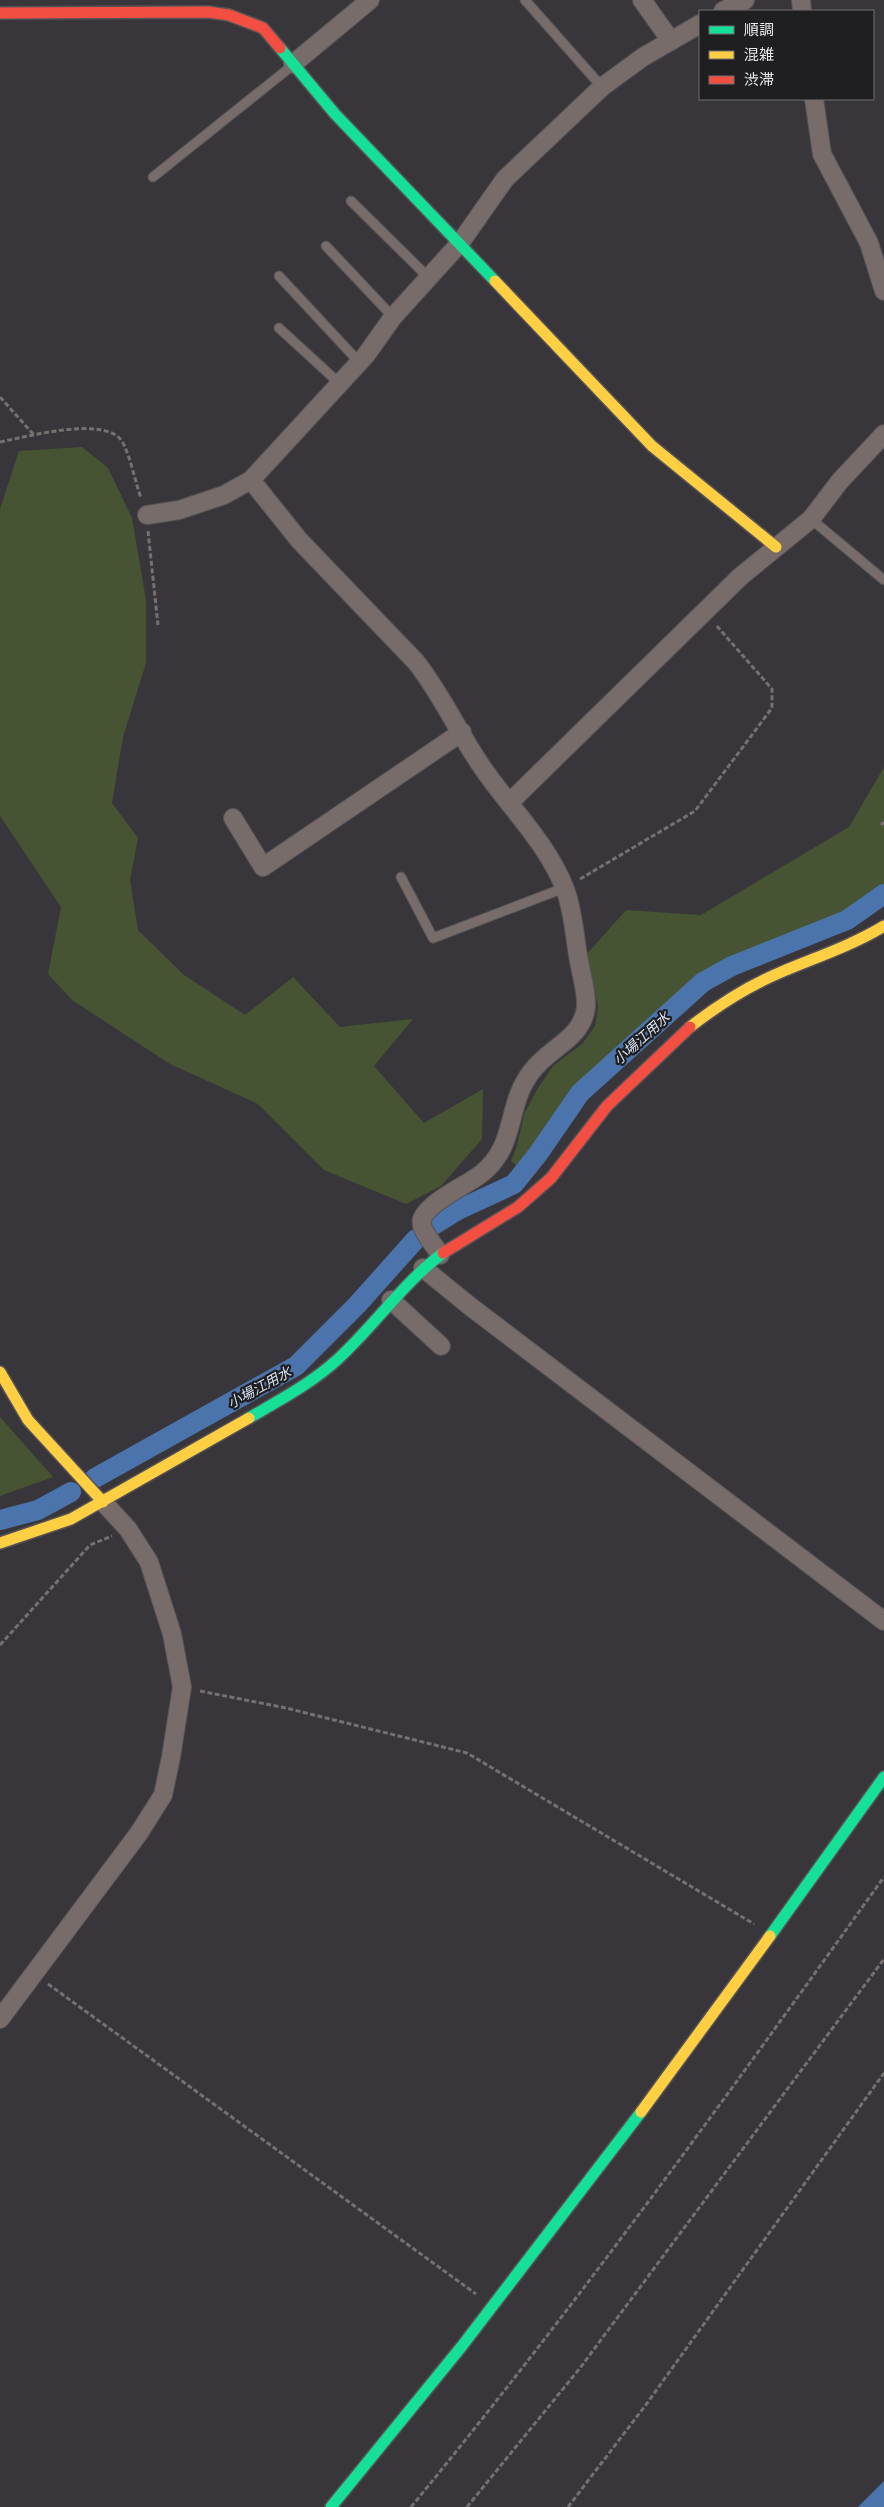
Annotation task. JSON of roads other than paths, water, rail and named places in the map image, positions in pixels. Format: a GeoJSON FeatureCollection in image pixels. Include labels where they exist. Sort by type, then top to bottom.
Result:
{"type":"FeatureCollection","features":[{"type":"Feature","properties":{"kind":"street"},"geometry":{"type":"LineString","coordinates":[[293,64],[370,0]]}},
{"type":"Feature","properties":{"kind":"street"},"geometry":{"type":"LineString","coordinates":[[642,0],[671,41]]}},
{"type":"Feature","properties":{"kind":"street"},"geometry":{"type":"LineString","coordinates":[[725,10],[745,0]]}},
{"type":"Feature","properties":{"kind":"street"},"geometry":{"type":"LineString","coordinates":[[0,13],[208,12],[229,15],[263,28],[335,114],[652,446],[776,547]]}},
{"type":"Feature","properties":{"kind":"street"},"geometry":{"type":"LineString","coordinates":[[147,515],[179,510],[224,495],[251,480],[359,362],[393,317],[460,243],[505,179],[602,87],[643,57],[699,25]]}},
{"type":"Feature","properties":{"kind":"street"},"geometry":{"type":"LineString","coordinates":[[814,100],[822,154],[870,243],[884,291]]}},
{"type":"Feature","properties":{"kind":"street"},"geometry":{"type":"LineString","coordinates":[[508,803],[704,612],[776,547],[811,519],[840,481],[884,434]]}},
{"type":"Feature","properties":{"kind":"street"},"geometry":{"type":"LineString","coordinates":[[251,480],[299,540],[416,662],[447,706],[479,764],[555,867],[572,912],[586,1005],[584,1022],[575,1033],[532,1071],[520,1090],[505,1148],[496,1160],[482,1173],[431,1207],[422,1218],[422,1227],[440,1255]]}},
{"type":"Feature","properties":{"kind":"street"},"geometry":{"type":"LineString","coordinates":[[233,818],[263,868],[462,732]]}},
{"type":"Feature","properties":{"kind":"street"},"geometry":{"type":"LineString","coordinates":[[0,1543],[71,1519],[302,1387],[338,1359],[391,1300],[423,1268],[440,1255],[518,1207],[551,1178],[607,1106],[678,1036],[722,1002],[777,974],[859,941],[884,926]]}},
{"type":"Feature","properties":{"kind":"street"},"geometry":{"type":"LineString","coordinates":[[423,1268],[884,1621]]}},
{"type":"Feature","properties":{"kind":"street"},"geometry":{"type":"LineString","coordinates":[[391,1300],[441,1346]]}},
{"type":"Feature","properties":{"kind":"street"},"geometry":{"type":"LineString","coordinates":[[0,1372],[28,1420],[128,1529],[149,1562],[172,1634],[182,1687],[163,1795],[139,1833],[0,2019]]}},
{"type":"Feature","properties":{"kind":"street"},"geometry":{"type":"LineString","coordinates":[[332,2507],[493,2306],[637,2119],[773,1935],[884,1777]]}},
{"type":"Feature","properties":{"kind":"lane"},"geometry":{"type":"LineString","coordinates":[[525,0],[602,87]]}},
{"type":"Feature","properties":{"kind":"lane"},"geometry":{"type":"LineString","coordinates":[[153,177],[293,64]]}},
{"type":"Feature","properties":{"kind":"lane"},"geometry":{"type":"LineString","coordinates":[[351,201],[429,278]]}},
{"type":"Feature","properties":{"kind":"lane"},"geometry":{"type":"LineString","coordinates":[[326,246],[393,317]]}},
{"type":"Feature","properties":{"kind":"lane"},"geometry":{"type":"LineString","coordinates":[[279,276],[359,362]]}},
{"type":"Feature","properties":{"kind":"lane"},"geometry":{"type":"LineString","coordinates":[[279,328],[339,383]]}},
{"type":"Feature","properties":{"kind":"lane"},"geometry":{"type":"LineString","coordinates":[[811,519],[884,580]]}},
{"type":"Feature","properties":{"kind":"lane"},"geometry":{"type":"LineString","coordinates":[[401,878],[433,938],[564,888]]}},
{"type":"Feature","properties":{"kind":"water"},"geometry":{"type":"Polygon","coordinates":[[[884,2481],[884,2507],[858,2507],[884,2481]]]}},
{"type":"Feature","properties":{"kind":"waterway","name":"小場江用水"},"geometry":{"type":"LineString","coordinates":[[432,1226],[458,1210],[514,1184],[538,1154],[580,1093],[703,982],[732,966],[847,920],[884,894]]}},
{"type":"Feature","properties":{"kind":"waterway","name":"小場江用水"},"geometry":{"type":"LineString","coordinates":[[95,1478],[296,1366],[357,1305],[416,1239]]}},
{"type":"Feature","properties":{"kind":"waterway","name":"小場江用水"},"geometry":{"type":"LineString","coordinates":[[0,1520],[38,1510],[71,1492]]}}]}
